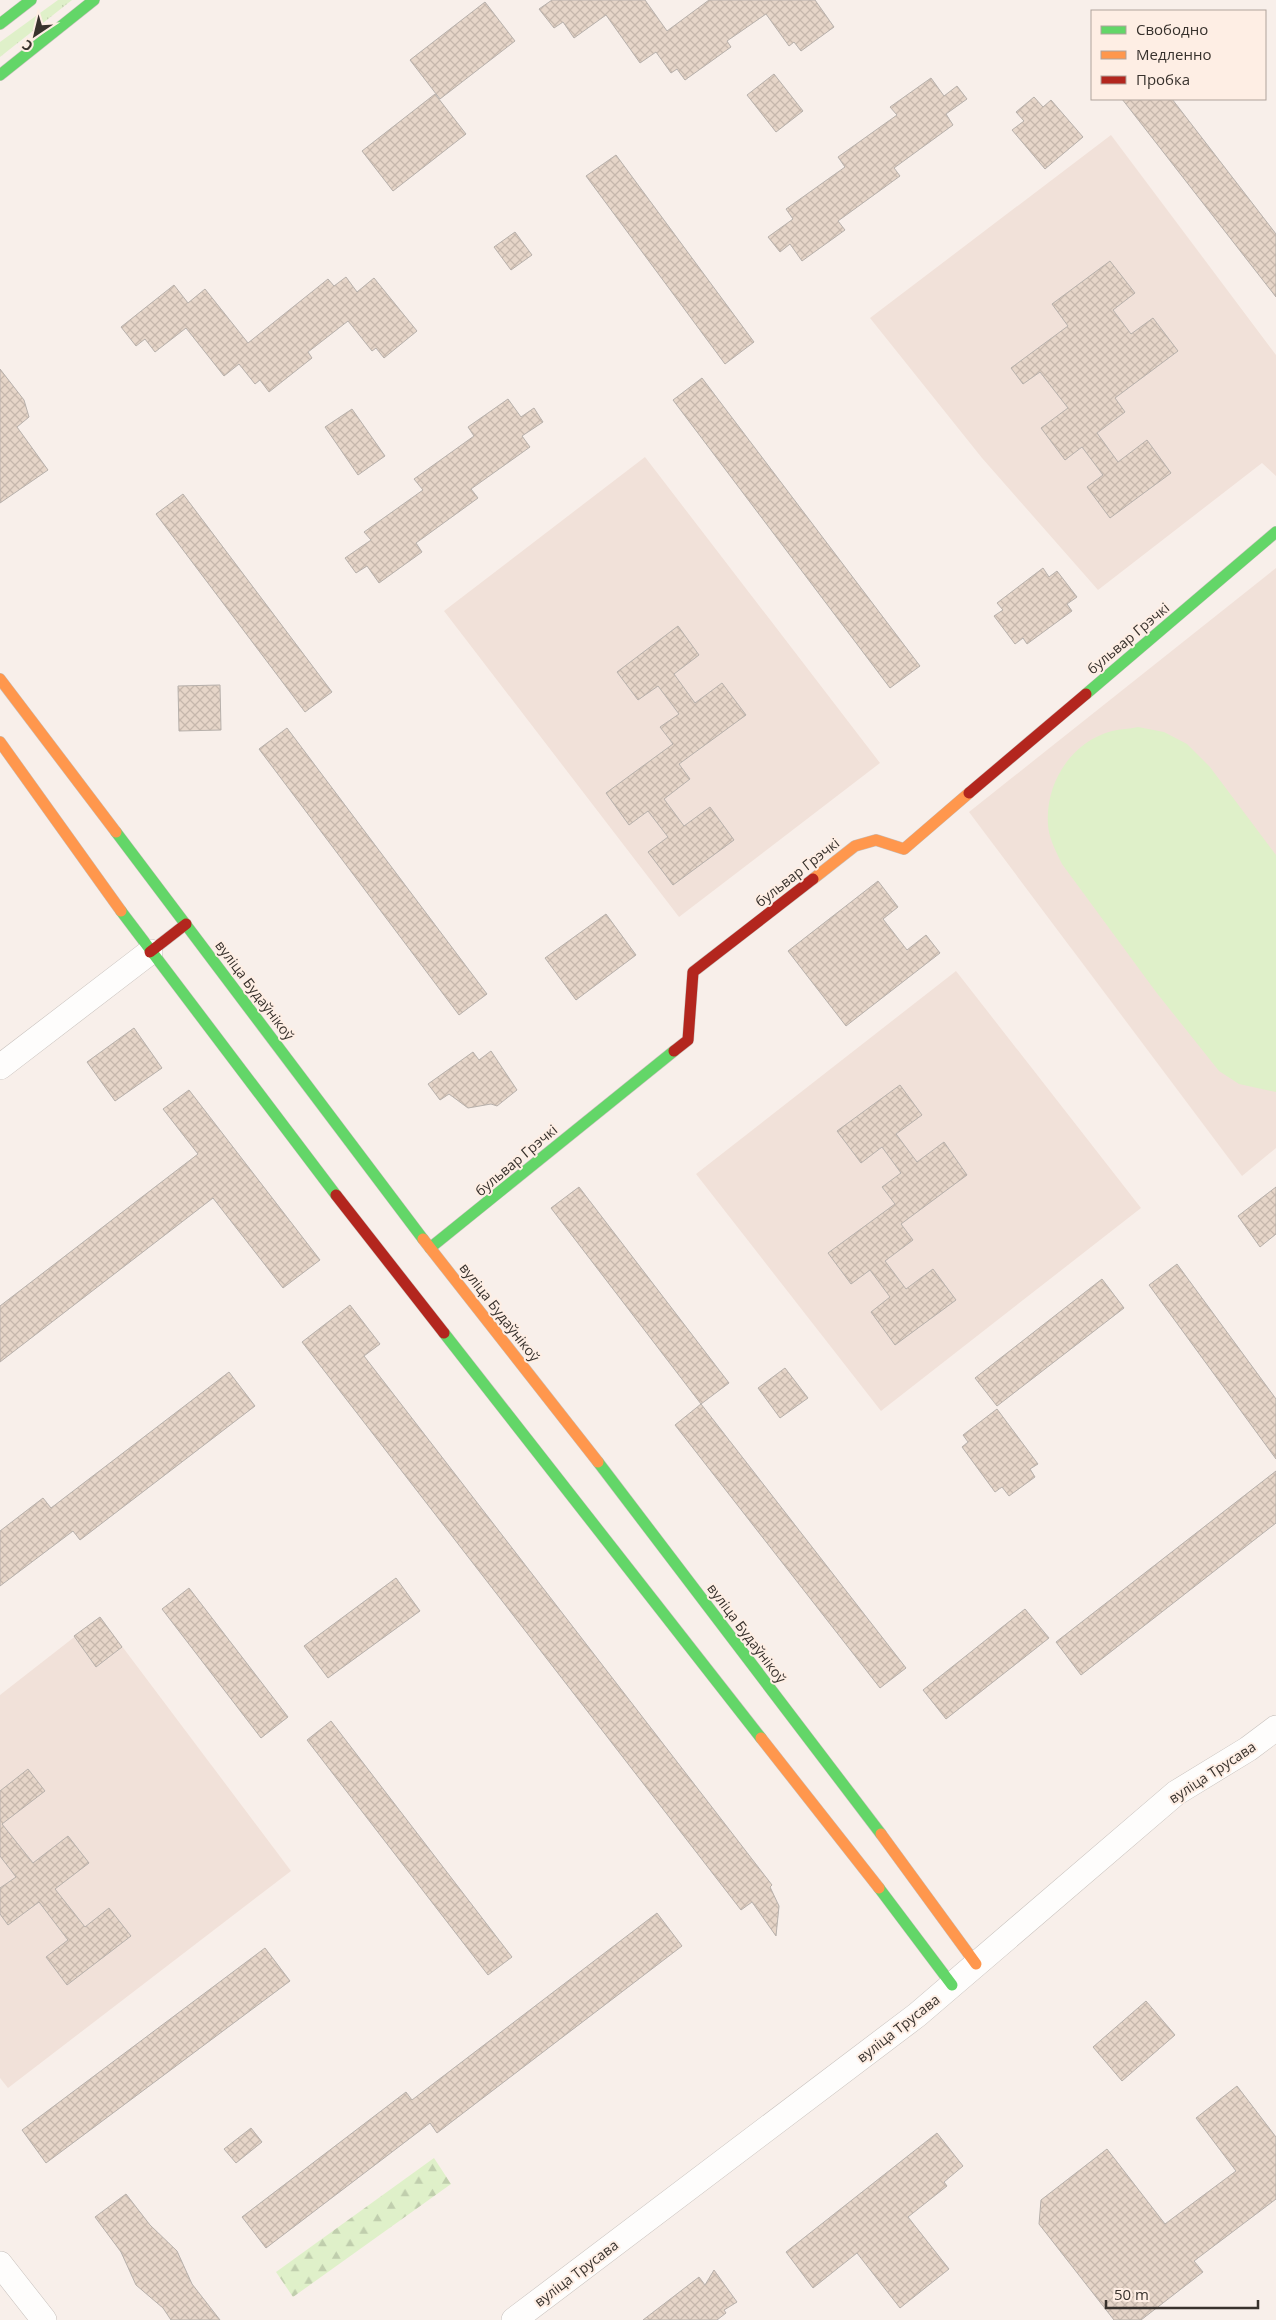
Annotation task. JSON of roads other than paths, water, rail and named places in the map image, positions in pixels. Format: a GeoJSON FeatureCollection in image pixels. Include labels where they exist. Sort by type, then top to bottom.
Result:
{"type":"FeatureCollection","features":[{"type":"Feature","properties":{"kind":"street"},"geometry":{"type":"LineString","coordinates":[[0,24],[31,0]]}},
{"type":"Feature","properties":{"kind":"street"},"geometry":{"type":"LineString","coordinates":[[0,75],[94,0]]}},
{"type":"Feature","properties":{"kind":"street","name":"бульвар Грэчкі"},"geometry":{"type":"LineString","coordinates":[[430,1248],[688,1040],[693,972],[854,846],[876,840],[904,849],[1276,532]]}},
{"type":"Feature","properties":{"kind":"street","name":"вуліца Будаўнікоў"},"geometry":{"type":"LineString","coordinates":[[0,679],[430,1248],[548,1396],[922,1887],[976,1964]]}},
{"type":"Feature","properties":{"kind":"street"},"geometry":{"type":"LineString","coordinates":[[0,742],[150,952],[380,1251],[518,1418],[895,1908],[952,1985]]}},
{"type":"Feature","properties":{"kind":"street"},"geometry":{"type":"LineString","coordinates":[[0,1067],[186,924]]}},
{"type":"Feature","properties":{"kind":"street"},"geometry":{"type":"LineString","coordinates":[[534,1406],[548,1396]]}},
{"type":"Feature","properties":{"kind":"street","name":"вуліца Трусава"},"geometry":{"type":"LineString","coordinates":[[514,2320],[885,2039],[952,1985],[1176,1793],[1248,1749],[1276,1728]]}},
{"type":"Feature","properties":{"kind":"street"},"geometry":{"type":"LineString","coordinates":[[0,2264],[44,2320]]}}]}
